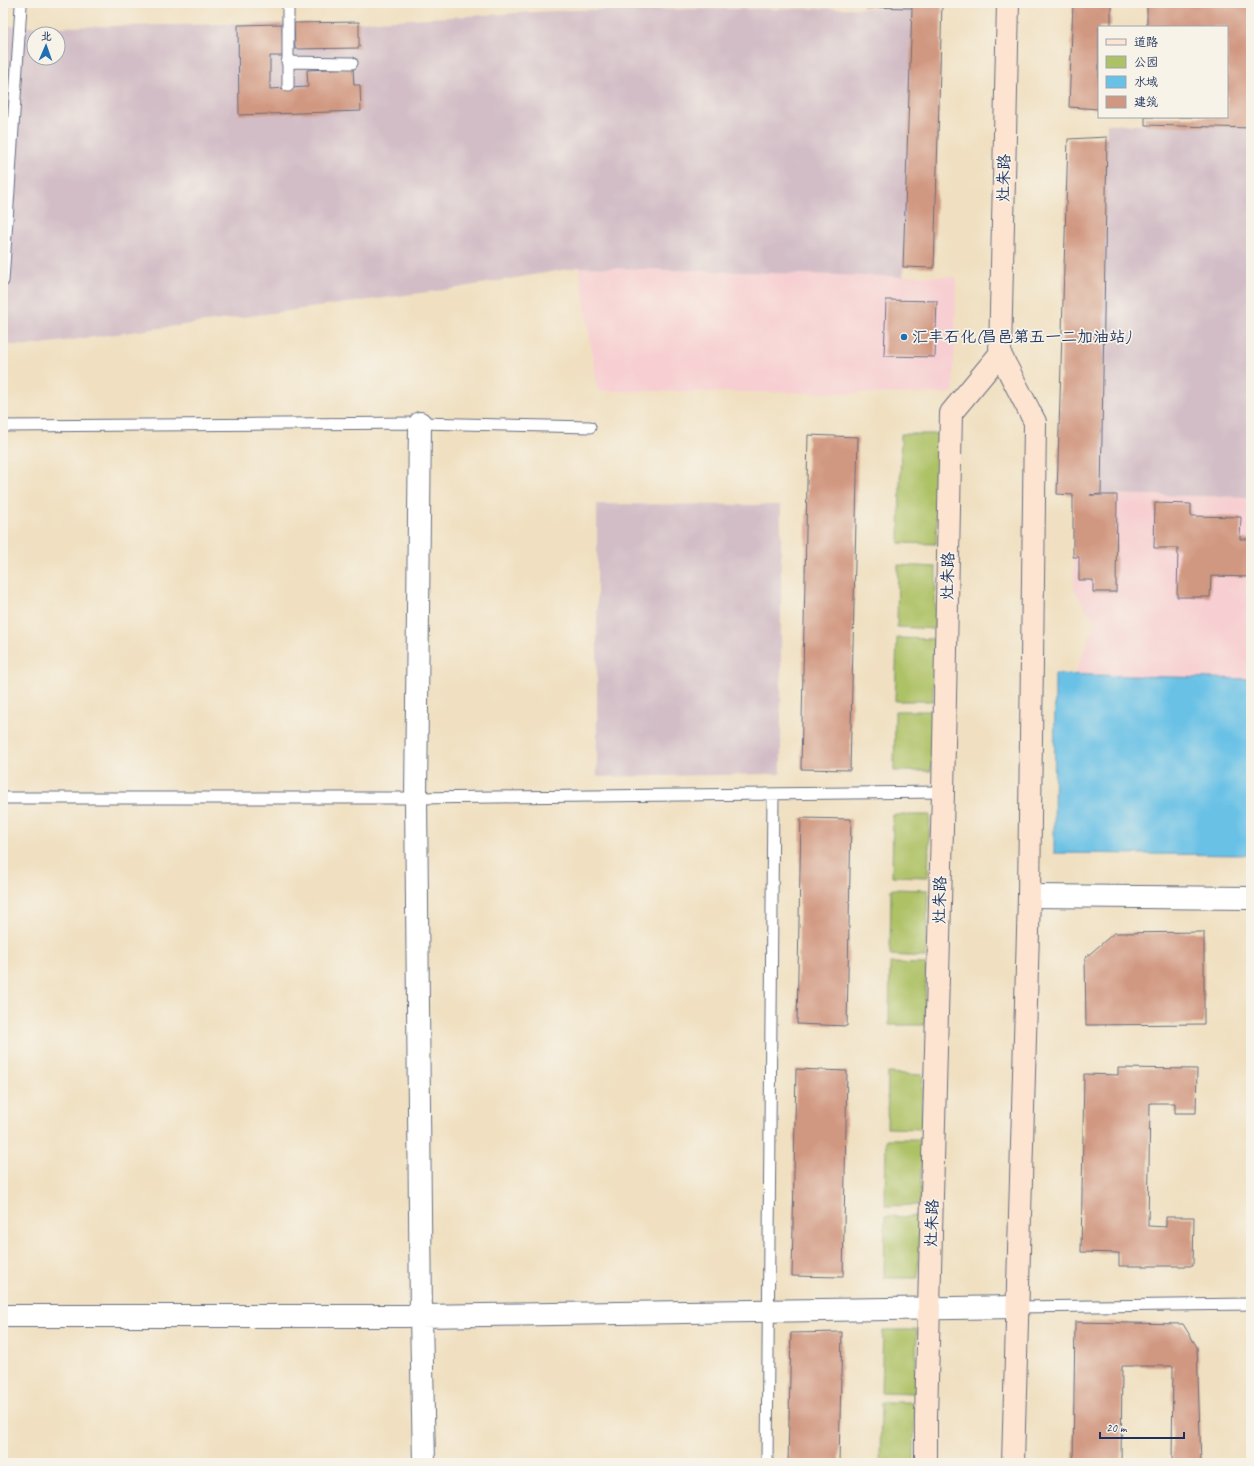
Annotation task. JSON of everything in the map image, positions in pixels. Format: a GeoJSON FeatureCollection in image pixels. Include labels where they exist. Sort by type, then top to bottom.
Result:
{"type":"FeatureCollection","features":[{"type":"Feature","properties":{"kind":"main road","name":"灶朱路"},"geometry":{"type":"LineString","coordinates":[[1008,3],[1000,354],[1035,422],[1029,896],[1013,1463]]}},
{"type":"Feature","properties":{"kind":"main road","name":"灶朱路"},"geometry":{"type":"LineString","coordinates":[[926,1463],[951,413],[1000,354]]}},
{"type":"Feature","properties":{"kind":"street"},"geometry":{"type":"LineString","coordinates":[[420,423],[416,798],[421,1316],[424,1463]]}},
{"type":"Feature","properties":{"kind":"street"},"geometry":{"type":"LineString","coordinates":[[1029,896],[1251,898]]}},
{"type":"Feature","properties":{"kind":"street"},"geometry":{"type":"LineString","coordinates":[[3,1316],[421,1316],[1017,1307]]}},
{"type":"Feature","properties":{"kind":"lane"},"geometry":{"type":"LineString","coordinates":[[288,3],[288,86]]}},
{"type":"Feature","properties":{"kind":"lane"},"geometry":{"type":"LineString","coordinates":[[3,281],[21,6]]}},
{"type":"Feature","properties":{"kind":"lane"},"geometry":{"type":"LineString","coordinates":[[287,62],[352,63]]}},
{"type":"Feature","properties":{"kind":"lane"},"geometry":{"type":"LineString","coordinates":[[3,426],[420,423],[590,427]]}},
{"type":"Feature","properties":{"kind":"lane"},"geometry":{"type":"LineString","coordinates":[[3,798],[416,798],[943,792]]}},
{"type":"Feature","properties":{"kind":"lane"},"geometry":{"type":"LineString","coordinates":[[767,1463],[773,794]]}},
{"type":"Feature","properties":{"kind":"lane"},"geometry":{"type":"LineString","coordinates":[[1017,1307],[1251,1304]]}},
{"type":"Feature","properties":{"kind":"path"},"geometry":{"type":"LineString","coordinates":[[21,6],[97,3]]}},
{"type":"Feature","properties":{"kind":"shaded area"},"geometry":{"type":"Polygon","coordinates":[[[1147,3],[1251,3],[1251,497],[1101,494],[1107,124],[1145,125],[1145,118],[1228,118],[1228,26],[1147,26],[1147,3]]]}},
{"type":"Feature","properties":{"kind":"shaded area"},"geometry":{"type":"Polygon","coordinates":[[[912,8],[903,277],[579,267],[458,288],[27,346],[3,344],[3,26],[26,26],[26,66],[66,66],[66,27],[359,22],[573,10],[912,8]]]}},
{"type":"Feature","properties":{"kind":"shaded area"},"geometry":{"type":"Polygon","coordinates":[[[579,267],[957,277],[953,394],[598,391],[579,267]]]}},
{"type":"Feature","properties":{"kind":"shaded area"},"geometry":{"type":"Polygon","coordinates":[[[1101,494],[1251,497],[1251,679],[1075,674],[1095,623],[1074,589],[1073,495],[1101,494]]]}},
{"type":"Feature","properties":{"kind":"shaded area"},"geometry":{"type":"Polygon","coordinates":[[[597,504],[781,505],[781,774],[597,777],[597,504]]]}},
{"type":"Feature","properties":{"kind":"green space"},"geometry":{"type":"Polygon","coordinates":[[[901,434],[940,434],[936,544],[899,543],[901,434]]]}},
{"type":"Feature","properties":{"kind":"green space"},"geometry":{"type":"Polygon","coordinates":[[[898,565],[936,567],[935,629],[897,627],[898,565]]]}},
{"type":"Feature","properties":{"kind":"green space"},"geometry":{"type":"Polygon","coordinates":[[[897,638],[934,639],[933,701],[895,701],[897,638]]]}},
{"type":"Feature","properties":{"kind":"green space"},"geometry":{"type":"Polygon","coordinates":[[[895,711],[933,711],[931,771],[894,771],[895,711]]]}},
{"type":"Feature","properties":{"kind":"green space"},"geometry":{"type":"Polygon","coordinates":[[[893,815],[930,815],[928,877],[892,876],[893,815]]]}},
{"type":"Feature","properties":{"kind":"green space"},"geometry":{"type":"Polygon","coordinates":[[[891,889],[928,890],[926,957],[890,955],[891,889]]]}},
{"type":"Feature","properties":{"kind":"green space"},"geometry":{"type":"Polygon","coordinates":[[[890,963],[926,964],[925,1025],[889,1025],[890,963]]]}},
{"type":"Feature","properties":{"kind":"green space"},"geometry":{"type":"Polygon","coordinates":[[[888,1073],[923,1075],[922,1129],[887,1128],[888,1073]]]}},
{"type":"Feature","properties":{"kind":"green space"},"geometry":{"type":"Polygon","coordinates":[[[886,1139],[922,1139],[920,1205],[885,1206],[886,1139]]]}},
{"type":"Feature","properties":{"kind":"green space"},"geometry":{"type":"Polygon","coordinates":[[[885,1216],[920,1217],[918,1278],[884,1278],[885,1216]]]}},
{"type":"Feature","properties":{"kind":"green space"},"geometry":{"type":"Polygon","coordinates":[[[883,1330],[917,1330],[915,1393],[881,1392],[883,1330]]]}},
{"type":"Feature","properties":{"kind":"green space"},"geometry":{"type":"Polygon","coordinates":[[[881,1402],[915,1402],[914,1463],[880,1463],[881,1402]]]}},
{"type":"Feature","properties":{"kind":"water"},"geometry":{"type":"Polygon","coordinates":[[[1055,674],[1251,679],[1251,855],[1054,853],[1055,674]]]}},
{"type":"Feature","properties":{"kind":"building"},"geometry":{"type":"Polygon","coordinates":[[[863,3],[942,3],[934,268],[903,267],[912,8],[863,7],[863,3]]]}},
{"type":"Feature","properties":{"kind":"building"},"geometry":{"type":"Polygon","coordinates":[[[1073,3],[1111,3],[1111,26],[1098,26],[1098,109],[1069,107],[1073,3]]]}},
{"type":"Feature","properties":{"kind":"building"},"geometry":{"type":"Polygon","coordinates":[[[1147,3],[1251,3],[1251,128],[1145,125],[1145,118],[1228,118],[1228,26],[1147,26],[1147,3]]]}},
{"type":"Feature","properties":{"kind":"building"},"geometry":{"type":"Polygon","coordinates":[[[359,22],[359,48],[295,49],[294,23],[359,22]]]}},
{"type":"Feature","properties":{"kind":"building"},"geometry":{"type":"Polygon","coordinates":[[[282,24],[283,56],[270,56],[270,89],[308,87],[307,70],[353,68],[354,85],[360,85],[361,111],[239,115],[238,25],[282,24]]]}},
{"type":"Feature","properties":{"kind":"building"},"geometry":{"type":"Polygon","coordinates":[[[1107,137],[1101,494],[1090,495],[1117,495],[1116,592],[1093,592],[1093,580],[1079,580],[1079,557],[1073,557],[1073,495],[1057,494],[1068,139],[1107,137]]]}},
{"type":"Feature","properties":{"kind":"building"},"geometry":{"type":"Polygon","coordinates":[[[886,300],[937,301],[935,357],[884,356],[886,300]]]}},
{"type":"Feature","properties":{"kind":"building"},"geometry":{"type":"Polygon","coordinates":[[[808,435],[858,437],[850,770],[801,769],[808,435]]]}},
{"type":"Feature","properties":{"kind":"building"},"geometry":{"type":"Polygon","coordinates":[[[1155,503],[1191,504],[1191,516],[1241,517],[1240,539],[1251,539],[1251,577],[1211,576],[1210,597],[1177,597],[1178,548],[1154,548],[1155,503]]]}},
{"type":"Feature","properties":{"kind":"building"},"geometry":{"type":"Polygon","coordinates":[[[801,818],[851,819],[847,1026],[797,1024],[801,818]]]}},
{"type":"Feature","properties":{"kind":"building"},"geometry":{"type":"Polygon","coordinates":[[[1204,932],[1204,1024],[1086,1025],[1085,958],[1114,933],[1204,932]]]}},
{"type":"Feature","properties":{"kind":"building"},"geometry":{"type":"Polygon","coordinates":[[[1118,1068],[1197,1069],[1196,1113],[1175,1113],[1175,1103],[1150,1103],[1148,1226],[1166,1227],[1166,1217],[1194,1217],[1193,1266],[1119,1266],[1119,1253],[1081,1252],[1084,1074],[1118,1075],[1118,1068]]]}},
{"type":"Feature","properties":{"kind":"building"},"geometry":{"type":"Polygon","coordinates":[[[796,1069],[847,1071],[843,1277],[792,1276],[796,1069]]]}},
{"type":"Feature","properties":{"kind":"building"},"geometry":{"type":"Polygon","coordinates":[[[1075,1322],[1183,1324],[1197,1347],[1201,1463],[1172,1463],[1173,1366],[1122,1366],[1121,1463],[1073,1463],[1075,1322]]]}},
{"type":"Feature","properties":{"kind":"building"},"geometry":{"type":"Polygon","coordinates":[[[842,1332],[839,1463],[788,1463],[791,1333],[842,1332]]]}},
{"type":"Feature","properties":{"kind":"place","name":"汇丰石化(昌邑第五一二加油站)"},"geometry":{"type":"Point","coordinates":[904,337]}}]}
